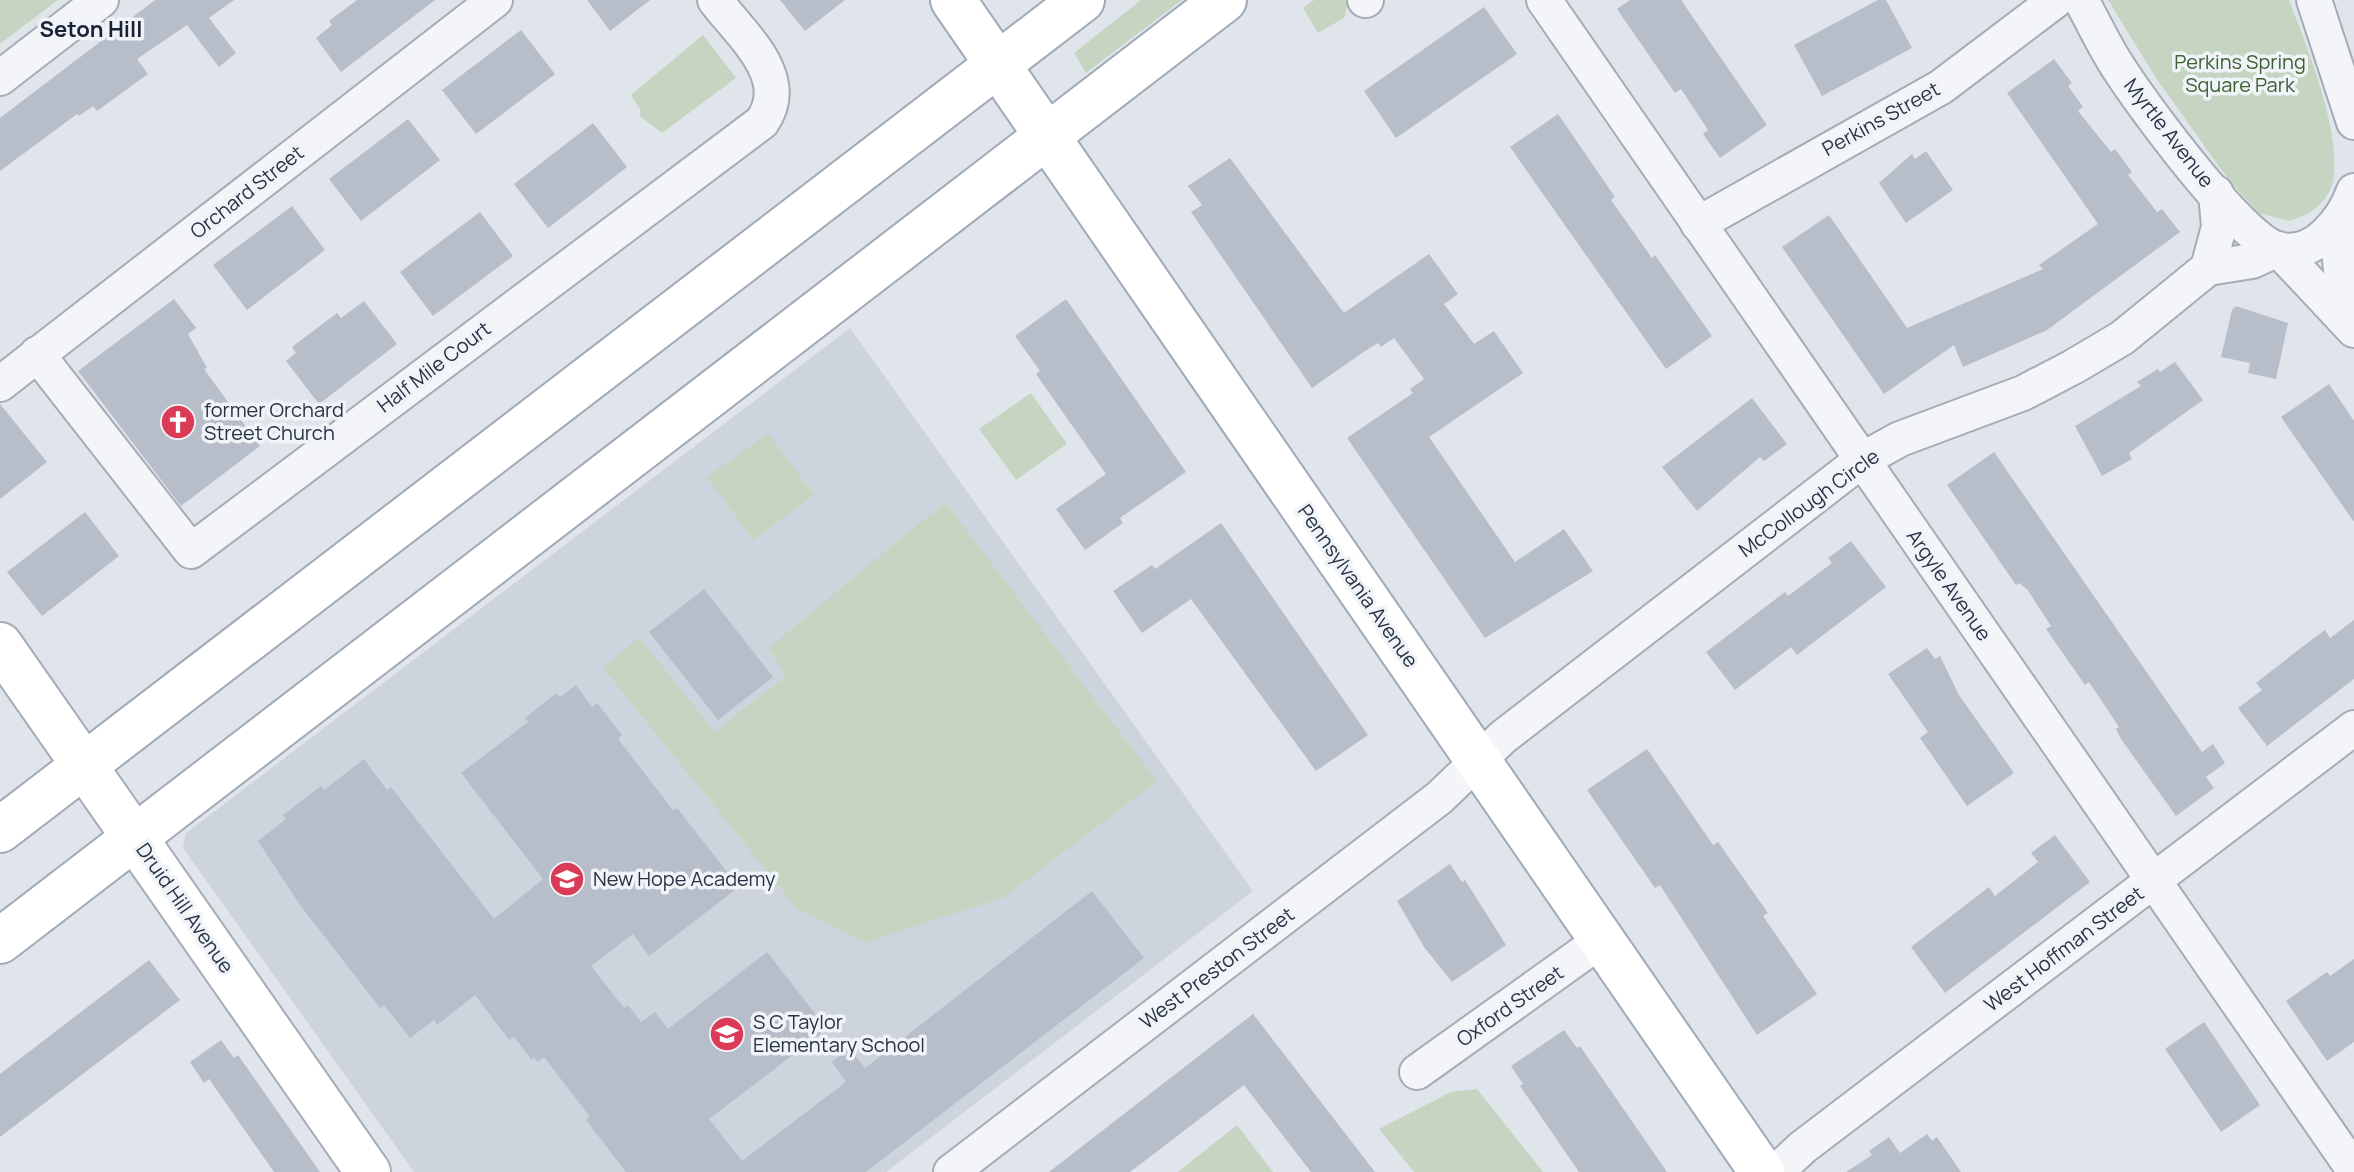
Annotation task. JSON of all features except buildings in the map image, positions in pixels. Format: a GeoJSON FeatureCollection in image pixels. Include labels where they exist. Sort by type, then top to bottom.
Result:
{"type":"FeatureCollection","features":[{"type":"Feature","properties":{"kind":"main road","name":"Pennsylvania Avenue"},"geometry":{"type":"LineString","coordinates":[[953,0],[1762,1172]]}},
{"type":"Feature","properties":{"kind":"main road"},"geometry":{"type":"LineString","coordinates":[[0,830],[1082,0]]}},
{"type":"Feature","properties":{"kind":"main road"},"geometry":{"type":"LineString","coordinates":[[0,941],[1224,0]]}},
{"type":"Feature","properties":{"kind":"main road","name":"Druid Hill Avenue"},"geometry":{"type":"LineString","coordinates":[[0,645],[368,1172]]}},
{"type":"Feature","properties":{"kind":"street"},"geometry":{"type":"LineString","coordinates":[[0,78],[101,0]]}},
{"type":"Feature","properties":{"kind":"street","name":"Orchard Street"},"geometry":{"type":"LineString","coordinates":[[0,384],[495,0]]}},
{"type":"Feature","properties":{"kind":"street","name":"Half Mile Court"},"geometry":{"type":"LineString","coordinates":[[37,354],[191,551],[762,122],[770,111],[774,86],[767,69],[715,0]]}},
{"type":"Feature","properties":{"kind":"street","name":"Argyle Avenue"},"geometry":{"type":"LineString","coordinates":[[1544,0],[2354,1170]]}},
{"type":"Feature","properties":{"kind":"street","name":"Perkins Street"},"geometry":{"type":"LineString","coordinates":[[1698,224],[1941,87],[2056,0]]}},
{"type":"Feature","properties":{"kind":"street","name":"Myrtle Avenue"},"geometry":{"type":"LineString","coordinates":[[2081,0],[2120,70],[2216,193],[2248,231],[2278,249],[2350,324]]}},
{"type":"Feature","properties":{"kind":"street"},"geometry":{"type":"LineString","coordinates":[[2314,0],[2354,122]]}},
{"type":"Feature","properties":{"kind":"street"},"geometry":{"type":"LineString","coordinates":[[2216,193],[2219,227],[2208,268],[2252,261],[2278,249],[2300,247],[2319,240],[2337,225],[2354,191]]}},
{"type":"Feature","properties":{"kind":"street","name":"Myrtle Avenue"},"geometry":{"type":"LineString","coordinates":[[2337,225],[2350,324]]}},
{"type":"Feature","properties":{"kind":"street","name":"McCollough Circle"},"geometry":{"type":"LineString","coordinates":[[1479,761],[1503,737],[1862,460],[1900,439],[2023,393],[2073,367],[2122,338],[2208,268]]}},
{"type":"Feature","properties":{"kind":"street","name":"West Hoffman Street"},"geometry":{"type":"LineString","coordinates":[[1776,1172],[1803,1147],[2354,728]]}},
{"type":"Feature","properties":{"kind":"street","name":"West Preston Street"},"geometry":{"type":"LineString","coordinates":[[951,1172],[1439,798],[1479,761]]}},
{"type":"Feature","properties":{"kind":"street","name":"Oxford Street"},"geometry":{"type":"LineString","coordinates":[[1417,1072],[1603,939]]}},
{"type":"Feature","properties":{"kind":"shaded area"},"geometry":{"type":"Polygon","coordinates":[[[850,328],[1253,891],[886,1172],[414,1172],[183,848],[186,833],[850,328]]]}},
{"type":"Feature","properties":{"kind":"green space"},"geometry":{"type":"Polygon","coordinates":[[[0,0],[58,0],[0,44],[0,0]]]}},
{"type":"Feature","properties":{"kind":"green space"},"geometry":{"type":"Polygon","coordinates":[[[1141,0],[1182,0],[1086,73],[1074,53],[1141,0]]]}},
{"type":"Feature","properties":{"kind":"green space"},"geometry":{"type":"Polygon","coordinates":[[[1314,0],[1349,0],[1344,18],[1318,33],[1303,8],[1314,0]]]}},
{"type":"Feature","properties":{"kind":"green space","name":"Perkins Spring Square Park"},"geometry":{"type":"Polygon","coordinates":[[[2108,0],[2289,0],[2321,90],[2332,138],[2333,181],[2322,202],[2310,212],[2289,221],[2259,213],[2230,182],[2156,78],[2108,0]]]}},
{"type":"Feature","properties":{"kind":"green space"},"geometry":{"type":"Polygon","coordinates":[[[703,35],[736,78],[662,133],[640,116],[640,109],[631,95],[703,35]]]}},
{"type":"Feature","properties":{"kind":"green space"},"geometry":{"type":"Polygon","coordinates":[[[1031,393],[1067,444],[1016,480],[979,429],[1031,393]]]}},
{"type":"Feature","properties":{"kind":"green space"},"geometry":{"type":"Polygon","coordinates":[[[768,433],[814,495],[753,540],[707,477],[768,433]]]}},
{"type":"Feature","properties":{"kind":"green space"},"geometry":{"type":"Polygon","coordinates":[[[945,502],[1157,781],[1005,897],[865,943],[798,910],[603,668],[639,637],[715,732],[786,676],[769,648],[945,502]]]}},
{"type":"Feature","properties":{"kind":"green space"},"geometry":{"type":"Polygon","coordinates":[[[1477,1089],[1543,1172],[1414,1172],[1379,1129],[1451,1092],[1477,1089]]]}},
{"type":"Feature","properties":{"kind":"green space"},"geometry":{"type":"Polygon","coordinates":[[[1237,1125],[1273,1172],[1178,1172],[1237,1125]]]}},
{"type":"Feature","properties":{"kind":"place","name":"former Orchard Street Church"},"geometry":{"type":"Point","coordinates":[178,422]}},
{"type":"Feature","properties":{"kind":"place","name":"New Hope Academy"},"geometry":{"type":"Point","coordinates":[567,879]}},
{"type":"Feature","properties":{"kind":"place","name":"S C Taylor Elementary School"},"geometry":{"type":"Point","coordinates":[727,1034]}},
{"type":"Feature","properties":{"kind":"district","name":"Seton Hill"},"geometry":{"type":"Point","coordinates":[91,29]}}]}
